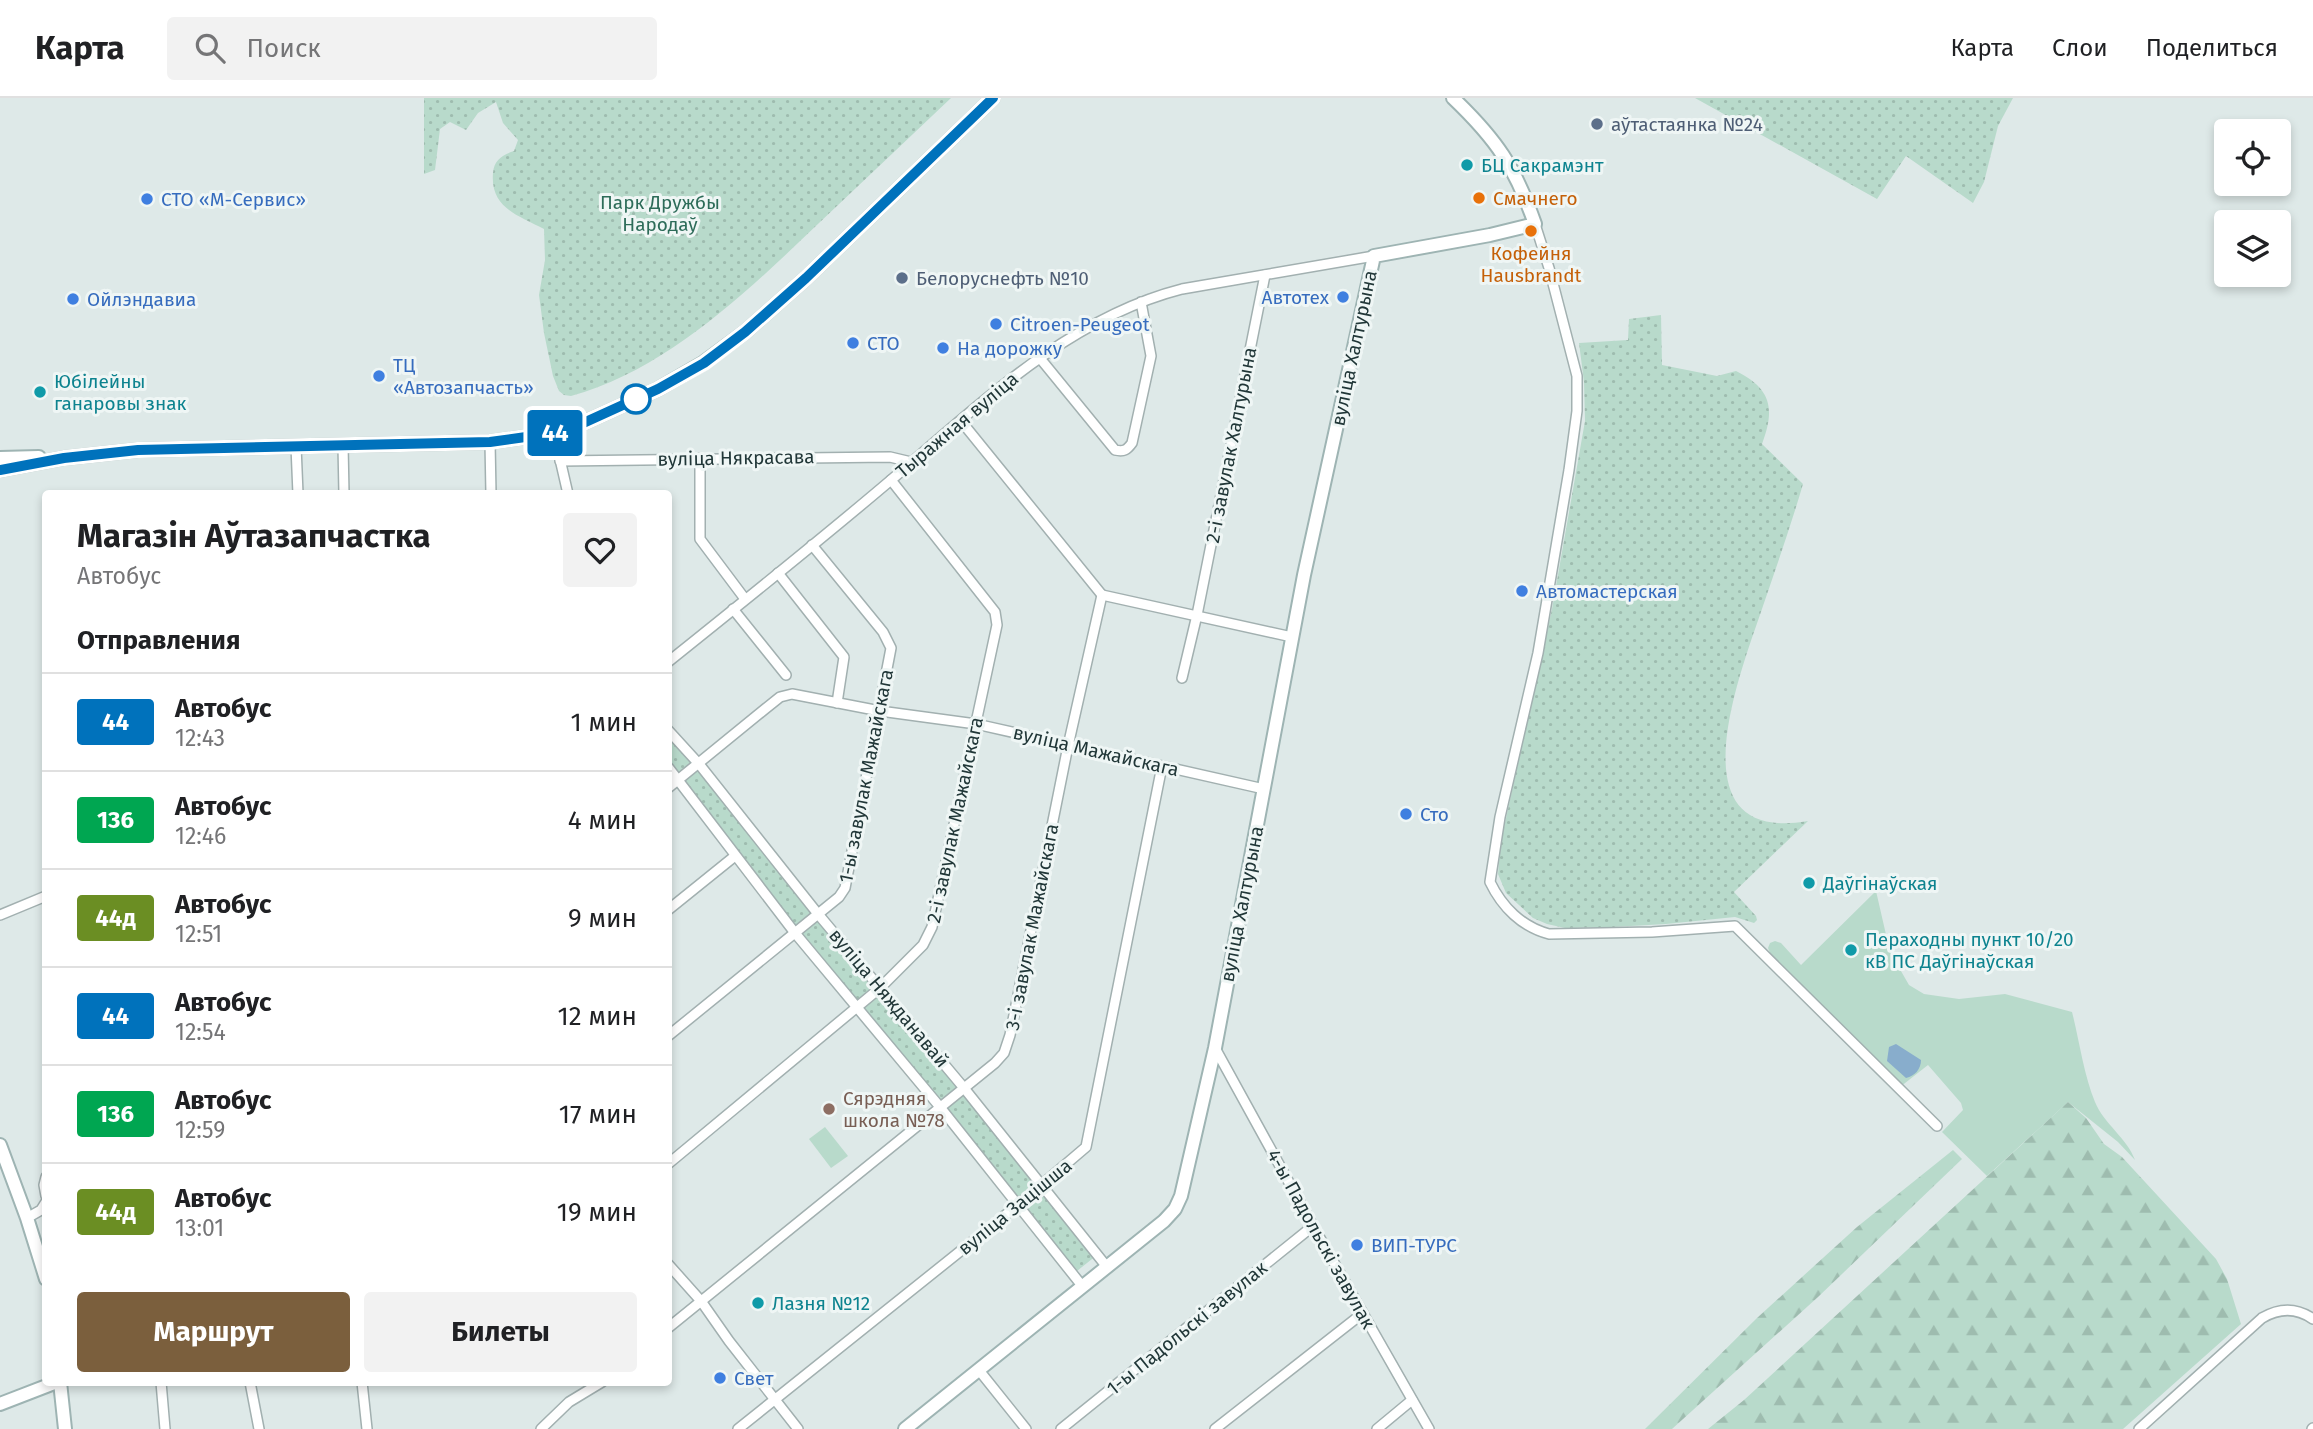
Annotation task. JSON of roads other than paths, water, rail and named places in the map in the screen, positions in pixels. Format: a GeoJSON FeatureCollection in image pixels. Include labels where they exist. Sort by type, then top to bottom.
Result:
{"type":"FeatureCollection","features":[{"type":"Feature","properties":{"kind":"street"},"geometry":{"type":"LineString","coordinates":[[0,470],[64,458],[138,450],[490,442],[554,433],[579,425],[658,389],[704,363],[745,332],[806,278],[993,98]]}},
{"type":"Feature","properties":{"kind":"street"},"geometry":{"type":"LineString","coordinates":[[1453,98],[1487,133],[1521,185],[1549,268],[1577,376],[1577,411],[1569,470],[1538,653],[1500,817],[1490,882],[1519,920],[1532,929],[1549,934],[1652,932],[1735,926],[1937,1126]]}},
{"type":"Feature","properties":{"kind":"street","name":"Тыражная вуліца"},"geometry":{"type":"LineString","coordinates":[[672,659],[1040,357],[1109,317],[1141,302],[1182,289],[1490,235],[1535,224]]}},
{"type":"Feature","properties":{"kind":"street","name":"вуліца Халтурына"},"geometry":{"type":"LineString","coordinates":[[905,1429],[1164,1221],[1175,1209],[1181,1196],[1215,1048],[1292,636],[1374,256]]}},
{"type":"Feature","properties":{"kind":"street","name":"2-і завулак Халтурына"},"geometry":{"type":"LineString","coordinates":[[1182,678],[1265,275]]}},
{"type":"Feature","properties":{"kind":"street"},"geometry":{"type":"LineString","coordinates":[[1040,357],[1115,450],[1128,450],[1132,443],[1151,356],[1141,302]]}},
{"type":"Feature","properties":{"kind":"street"},"geometry":{"type":"LineString","coordinates":[[961,421],[1102,595],[1292,636]]}},
{"type":"Feature","properties":{"kind":"street"},"geometry":{"type":"LineString","coordinates":[[554,433],[567,490]]}},
{"type":"Feature","properties":{"kind":"street"},"geometry":{"type":"LineString","coordinates":[[490,442],[491,490]]}},
{"type":"Feature","properties":{"kind":"street"},"geometry":{"type":"LineString","coordinates":[[343,445],[344,490]]}},
{"type":"Feature","properties":{"kind":"street"},"geometry":{"type":"LineString","coordinates":[[296,446],[298,490]]}},
{"type":"Feature","properties":{"kind":"street","name":"вуліца Някрасава"},"geometry":{"type":"LineString","coordinates":[[560,461],[890,457],[911,462]]}},
{"type":"Feature","properties":{"kind":"street"},"geometry":{"type":"LineString","coordinates":[[0,458],[64,458]]}},
{"type":"Feature","properties":{"kind":"street"},"geometry":{"type":"LineString","coordinates":[[700,458],[700,540],[745,599]]}},
{"type":"Feature","properties":{"kind":"street","name":"2-і завулак Мажайскага"},"geometry":{"type":"LineString","coordinates":[[672,1161],[880,988],[923,945],[932,928],[997,625],[995,612],[891,480]]}},
{"type":"Feature","properties":{"kind":"street","name":"1-ы завулак Мажайскага"},"geometry":{"type":"LineString","coordinates":[[672,1033],[839,898],[845,888],[891,648],[888,639],[811,545]]}},
{"type":"Feature","properties":{"kind":"street"},"geometry":{"type":"LineString","coordinates":[[778,573],[844,657],[837,703]]}},
{"type":"Feature","properties":{"kind":"street","name":"3-і завулак Мажайскага"},"geometry":{"type":"LineString","coordinates":[[672,1325],[995,1063],[1007,1047],[1068,746],[1102,595]]}},
{"type":"Feature","properties":{"kind":"street"},"geometry":{"type":"LineString","coordinates":[[733,609],[786,675]]}},
{"type":"Feature","properties":{"kind":"street","name":"вуліца Мажайскага"},"geometry":{"type":"LineString","coordinates":[[672,785],[780,697],[792,694],[976,724],[1264,789]]}},
{"type":"Feature","properties":{"kind":"street","name":"вуліца Няжданавай"},"geometry":{"type":"LineString","coordinates":[[672,734],[964,1088],[1107,1267]]}},
{"type":"Feature","properties":{"kind":"street","name":"вуліца Зацішша"},"geometry":{"type":"LineString","coordinates":[[738,1429],[1042,1186],[1086,1147],[1162,766]]}},
{"type":"Feature","properties":{"kind":"street","name":"вуліца Няжданавай"},"geometry":{"type":"LineString","coordinates":[[672,772],[795,933],[940,1107],[1083,1287]]}},
{"type":"Feature","properties":{"kind":"street"},"geometry":{"type":"LineString","coordinates":[[672,907],[735,856]]}},
{"type":"Feature","properties":{"kind":"street"},"geometry":{"type":"LineString","coordinates":[[0,915],[42,898]]}},
{"type":"Feature","properties":{"kind":"street","name":"4-ы Падольскі завулак"},"geometry":{"type":"LineString","coordinates":[[1215,1048],[1429,1429]]}},
{"type":"Feature","properties":{"kind":"street"},"geometry":{"type":"LineString","coordinates":[[0,1144],[42,1266]]}},
{"type":"Feature","properties":{"kind":"street"},"geometry":{"type":"LineString","coordinates":[[27,1218],[42,1208]]}},
{"type":"Feature","properties":{"kind":"street","name":"1-ы Падольскі завулак"},"geometry":{"type":"LineString","coordinates":[[1060,1429],[1313,1226]]}},
{"type":"Feature","properties":{"kind":"street"},"geometry":{"type":"LineString","coordinates":[[672,1268],[701,1301],[798,1429]]}},
{"type":"Feature","properties":{"kind":"street"},"geometry":{"type":"LineString","coordinates":[[2139,1429],[2273,1311],[2298,1311],[2313,1319]]}},
{"type":"Feature","properties":{"kind":"street"},"geometry":{"type":"LineString","coordinates":[[1215,1429],[1363,1313]]}},
{"type":"Feature","properties":{"kind":"street"},"geometry":{"type":"LineString","coordinates":[[978,1369],[1026,1429]]}},
{"type":"Feature","properties":{"kind":"street"},"geometry":{"type":"LineString","coordinates":[[0,1404],[47,1386]]}},
{"type":"Feature","properties":{"kind":"street"},"geometry":{"type":"LineString","coordinates":[[59,1386],[65,1429]]}},
{"type":"Feature","properties":{"kind":"street"},"geometry":{"type":"LineString","coordinates":[[161,1386],[165,1429]]}},
{"type":"Feature","properties":{"kind":"street"},"geometry":{"type":"LineString","coordinates":[[251,1386],[258,1429]]}},
{"type":"Feature","properties":{"kind":"street"},"geometry":{"type":"LineString","coordinates":[[362,1386],[367,1429]]}},
{"type":"Feature","properties":{"kind":"street"},"geometry":{"type":"LineString","coordinates":[[541,1429],[569,1402],[595,1386]]}},
{"type":"Feature","properties":{"kind":"street"},"geometry":{"type":"LineString","coordinates":[[1377,1429],[1412,1400]]}},
{"type":"Feature","properties":{"kind":"water"},"geometry":{"type":"Polygon","coordinates":[[[1896,1044],[1921,1060],[1915,1074],[1906,1078],[1887,1061],[1889,1047],[1896,1044]]]}},
{"type":"Feature","properties":{"kind":"place","name":"аўтастаянка №24"},"geometry":{"type":"Point","coordinates":[1597,124]}},
{"type":"Feature","properties":{"kind":"place","name":"БЦ Сакрамэнт"},"geometry":{"type":"Point","coordinates":[1467,165]}},
{"type":"Feature","properties":{"kind":"place","name":"Смачнего"},"geometry":{"type":"Point","coordinates":[1479,198]}},
{"type":"Feature","properties":{"kind":"place","name":"СТО «М-Сервис»"},"geometry":{"type":"Point","coordinates":[147,199]}},
{"type":"Feature","properties":{"kind":"place","name":"Кофейня Hausbrandt"},"geometry":{"type":"Point","coordinates":[1531,231]}},
{"type":"Feature","properties":{"kind":"place","name":"Белоруснефть №10"},"geometry":{"type":"Point","coordinates":[902,278]}},
{"type":"Feature","properties":{"kind":"place","name":"Автотех"},"geometry":{"type":"Point","coordinates":[1343,297]}},
{"type":"Feature","properties":{"kind":"place","name":"Ойлэндавиа"},"geometry":{"type":"Point","coordinates":[73,299]}},
{"type":"Feature","properties":{"kind":"place","name":"Citroen-Peugeot"},"geometry":{"type":"Point","coordinates":[996,324]}},
{"type":"Feature","properties":{"kind":"place","name":"СТО"},"geometry":{"type":"Point","coordinates":[853,343]}},
{"type":"Feature","properties":{"kind":"place","name":"На дорожку"},"geometry":{"type":"Point","coordinates":[943,348]}},
{"type":"Feature","properties":{"kind":"place","name":"ТЦ «Автозапчасть»"},"geometry":{"type":"Point","coordinates":[379,376]}},
{"type":"Feature","properties":{"kind":"place","name":"Юбілейны ганаровы знак"},"geometry":{"type":"Point","coordinates":[40,392]}},
{"type":"Feature","properties":{"kind":"place","name":"Автомастерская"},"geometry":{"type":"Point","coordinates":[1522,591]}},
{"type":"Feature","properties":{"kind":"place","name":"Сто"},"geometry":{"type":"Point","coordinates":[1406,814]}},
{"type":"Feature","properties":{"kind":"place","name":"Даўгінаўская"},"geometry":{"type":"Point","coordinates":[1809,883]}},
{"type":"Feature","properties":{"kind":"place","name":"Пераходны пункт 10/20 кВ ПС Даўгінаўская"},"geometry":{"type":"Point","coordinates":[1851,950]}},
{"type":"Feature","properties":{"kind":"place","name":"Сярэдняя школа №78"},"geometry":{"type":"Point","coordinates":[829,1109]}},
{"type":"Feature","properties":{"kind":"place","name":"ВИП-ТУРС"},"geometry":{"type":"Point","coordinates":[1357,1245]}},
{"type":"Feature","properties":{"kind":"place","name":"Лазня №12"},"geometry":{"type":"Point","coordinates":[758,1303]}},
{"type":"Feature","properties":{"kind":"place","name":"Свет"},"geometry":{"type":"Point","coordinates":[720,1378]}},
{"type":"Feature","properties":{"kind":"park label","name":"Парк Дружбы Народаў"},"geometry":{"type":"Point","coordinates":[660,213]}}]}
